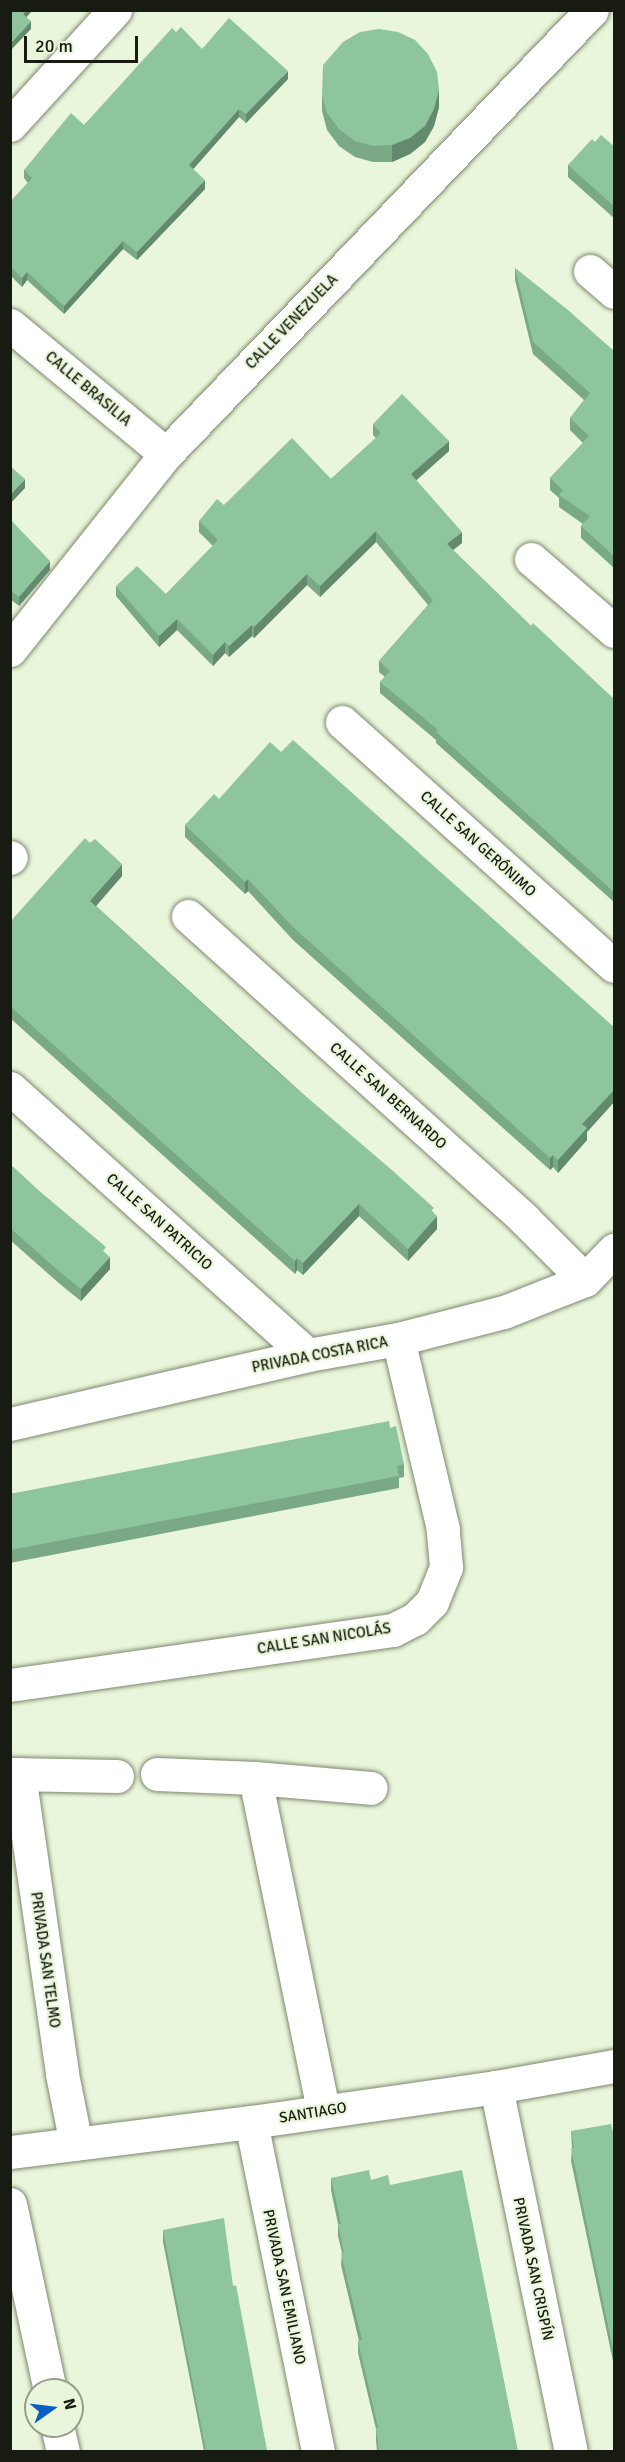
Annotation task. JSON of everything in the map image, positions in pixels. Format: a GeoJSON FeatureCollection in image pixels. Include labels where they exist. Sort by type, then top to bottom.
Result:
{"type":"FeatureCollection","features":[{"type":"Feature","properties":{"kind":"street"},"geometry":{"type":"LineString","coordinates":[[10,125],[116,10]]}},
{"type":"Feature","properties":{"kind":"street","name":"CALLE VENEZUELA"},"geometry":{"type":"LineString","coordinates":[[10,650],[166,454],[592,10]]}},
{"type":"Feature","properties":{"kind":"street"},"geometry":{"type":"LineString","coordinates":[[590,271],[615,292]]}},
{"type":"Feature","properties":{"kind":"street","name":"CALLE BRASILIA"},"geometry":{"type":"LineString","coordinates":[[10,325],[166,454]]}},
{"type":"Feature","properties":{"kind":"street"},"geometry":{"type":"LineString","coordinates":[[531,559],[615,631]]}},
{"type":"Feature","properties":{"kind":"street","name":"CALLE SAN GERÓNIMO"},"geometry":{"type":"LineString","coordinates":[[342,722],[615,966]]}},
{"type":"Feature","properties":{"kind":"street","name":"CALLE SAN BERNARDO"},"geometry":{"type":"LineString","coordinates":[[188,916],[524,1219],[585,1280]]}},
{"type":"Feature","properties":{"kind":"street","name":"CALLE SAN PATRICIO"},"geometry":{"type":"LineString","coordinates":[[10,1088],[308,1355]]}},
{"type":"Feature","properties":{"kind":"street","name":"PRIVADA COSTA RICA"},"geometry":{"type":"LineString","coordinates":[[14,1420],[308,1355],[398,1339],[504,1312],[585,1280],[615,1250]]}},
{"type":"Feature","properties":{"kind":"street","name":"CALLE SAN NICOLÁS"},"geometry":{"type":"LineString","coordinates":[[10,1685],[393,1630],[415,1618],[432,1602],[446,1567],[443,1529],[398,1339]]}},
{"type":"Feature","properties":{"kind":"street"},"geometry":{"type":"LineString","coordinates":[[15,1774],[117,1776]]}},
{"type":"Feature","properties":{"kind":"street","name":"PRIVADA SAN TELMO"},"geometry":{"type":"LineString","coordinates":[[15,1774],[62,2074],[76,2144]]}},
{"type":"Feature","properties":{"kind":"street"},"geometry":{"type":"LineString","coordinates":[[158,1774],[255,1778],[371,1788]]}},
{"type":"Feature","properties":{"kind":"street"},"geometry":{"type":"LineString","coordinates":[[255,1778],[323,2110]]}},
{"type":"Feature","properties":{"kind":"street","name":"SANTIAGO"},"geometry":{"type":"LineString","coordinates":[[10,2152],[251,2122],[496,2087],[615,2066]]}},
{"type":"Feature","properties":{"kind":"street","name":"PRIVADA SAN CRISPÍN"},"geometry":{"type":"LineString","coordinates":[[496,2087],[571,2451]]}},
{"type":"Feature","properties":{"kind":"street","name":"PRIVADA SAN EMILIANO"},"geometry":{"type":"LineString","coordinates":[[251,2122],[318,2451]]}},
{"type":"Feature","properties":{"kind":"street"},"geometry":{"type":"LineString","coordinates":[[10,2204],[47,2378]]}},
{"type":"Feature","properties":{"kind":"building"},"geometry":{"type":"Polygon","coordinates":[[[10,10],[26,10],[23,14],[31,21],[10,44],[10,10]]]}},
{"type":"Feature","properties":{"kind":"building"},"geometry":{"type":"Polygon","coordinates":[[[229,18],[288,71],[246,114],[239,109],[189,165],[205,180],[137,252],[123,241],[64,306],[27,272],[22,278],[10,266],[10,242],[12,241],[10,240],[10,202],[32,178],[24,170],[71,113],[84,125],[172,28],[176,32],[181,27],[202,49],[229,18]]]}},
{"type":"Feature","properties":{"kind":"building"},"geometry":{"type":"Polygon","coordinates":[[[379,29],[398,32],[415,40],[428,54],[437,72],[439,90],[434,109],[425,126],[410,138],[392,145],[373,146],[355,141],[339,129],[327,113],[322,95],[323,65],[343,42],[360,32],[379,29]]]}},
{"type":"Feature","properties":{"kind":"building"},"geometry":{"type":"Polygon","coordinates":[[[601,135],[615,147],[615,207],[568,165],[592,139],[595,142],[601,135]]]}},
{"type":"Feature","properties":{"kind":"building"},"geometry":{"type":"Polygon","coordinates":[[[515,268],[568,310],[615,352],[615,557],[581,526],[590,516],[559,495],[563,490],[550,478],[589,436],[570,418],[590,393],[533,342],[515,268]]]}},
{"type":"Feature","properties":{"kind":"building"},"geometry":{"type":"Polygon","coordinates":[[[402,394],[449,441],[411,474],[462,532],[447,544],[531,626],[533,623],[615,700],[615,893],[436,732],[438,730],[380,682],[390,671],[379,661],[433,600],[376,531],[320,586],[307,574],[254,627],[252,625],[229,646],[225,642],[213,655],[177,619],[159,636],[116,586],[137,566],[166,594],[218,540],[199,521],[217,499],[224,505],[292,438],[331,479],[381,433],[373,424],[402,394]]]}},
{"type":"Feature","properties":{"kind":"building"},"geometry":{"type":"Polygon","coordinates":[[[10,466],[25,479],[10,495],[10,466]]]}},
{"type":"Feature","properties":{"kind":"building"},"geometry":{"type":"Polygon","coordinates":[[[10,519],[50,561],[19,597],[10,590],[10,519]]]}},
{"type":"Feature","properties":{"kind":"building"},"geometry":{"type":"Polygon","coordinates":[[[293,740],[615,1028],[615,1089],[582,1124],[587,1128],[558,1160],[553,1155],[550,1158],[293,927],[248,879],[245,882],[185,825],[214,794],[219,799],[270,742],[281,752],[293,740]]]}},
{"type":"Feature","properties":{"kind":"building"},"geometry":{"type":"Polygon","coordinates":[[[85,838],[90,843],[95,839],[122,864],[90,901],[274,1069],[434,1208],[431,1211],[437,1216],[408,1249],[359,1204],[303,1263],[297,1258],[295,1261],[10,1006],[10,922],[85,838]]]}},
{"type":"Feature","properties":{"kind":"building"},"geometry":{"type":"Polygon","coordinates":[[[10,1164],[106,1247],[103,1251],[110,1257],[81,1289],[10,1228],[10,1164]]]}},
{"type":"Feature","properties":{"kind":"building"},"geometry":{"type":"Polygon","coordinates":[[[389,1421],[390,1428],[396,1426],[404,1464],[397,1466],[399,1476],[10,1550],[10,1494],[389,1421]]]}},
{"type":"Feature","properties":{"kind":"building"},"geometry":{"type":"Polygon","coordinates":[[[611,2124],[615,2132],[615,2359],[571,2148],[574,2148],[571,2131],[611,2124]]]}},
{"type":"Feature","properties":{"kind":"building"},"geometry":{"type":"Polygon","coordinates":[[[369,2170],[371,2180],[388,2175],[390,2185],[462,2170],[518,2451],[379,2451],[376,2428],[378,2427],[358,2341],[362,2340],[341,2253],[344,2252],[338,2224],[341,2224],[331,2178],[369,2170]]]}},
{"type":"Feature","properties":{"kind":"building"},"geometry":{"type":"Polygon","coordinates":[[[224,2218],[233,2286],[236,2285],[267,2451],[206,2451],[163,2230],[224,2218]]]}}]}
